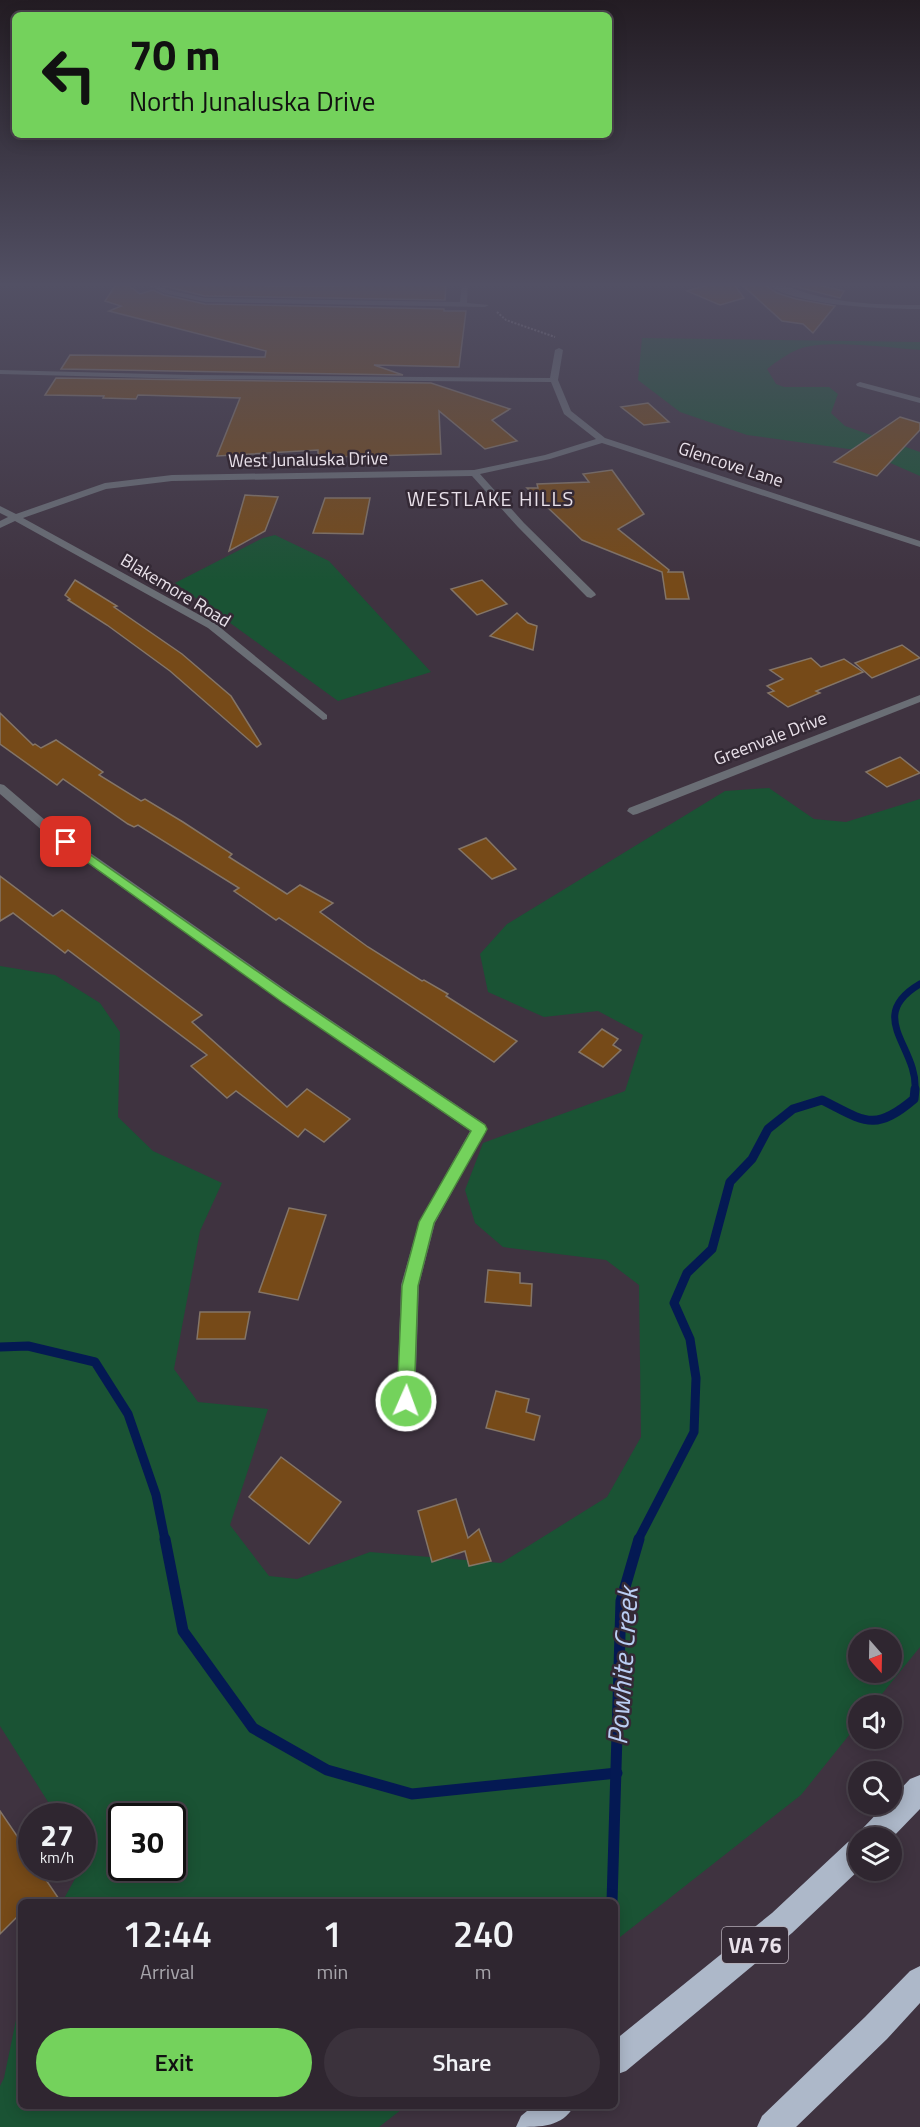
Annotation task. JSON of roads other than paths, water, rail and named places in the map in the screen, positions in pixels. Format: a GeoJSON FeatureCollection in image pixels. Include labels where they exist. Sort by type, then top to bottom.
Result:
{"type":"FeatureCollection","features":[{"type":"Feature","properties":{"kind":"highway"},"geometry":{"type":"LineString","coordinates":[[884,1827],[920,1789]]}},
{"type":"Feature","properties":{"kind":"highway","name":"VA 76"},"geometry":{"type":"LineString","coordinates":[[618,2058],[782,1923],[848,1861]]}},
{"type":"Feature","properties":{"kind":"highway"},"geometry":{"type":"LineString","coordinates":[[773,2127],[868,2036],[920,1981]]}},
{"type":"Feature","properties":{"kind":"highway"},"geometry":{"type":"LineString","coordinates":[[532,2127],[554,2109]]}},
{"type":"Feature","properties":{"kind":"street","name":"Glencove Lane"},"geometry":{"type":"LineString","coordinates":[[555,382],[567,412],[602,440],[920,544]]}},
{"type":"Feature","properties":{"kind":"street"},"geometry":{"type":"LineString","coordinates":[[860,384],[920,401]]}},
{"type":"Feature","properties":{"kind":"street","name":"West Junaluska Drive"},"geometry":{"type":"LineString","coordinates":[[0,525],[16,517],[105,486],[172,478],[474,473],[547,457],[602,440]]}},
{"type":"Feature","properties":{"kind":"street"},"geometry":{"type":"LineString","coordinates":[[474,473],[521,525],[591,595]]}},
{"type":"Feature","properties":{"kind":"street","name":"Blakemore Road"},"geometry":{"type":"LineString","coordinates":[[0,509],[212,626],[323,717]]}},
{"type":"Feature","properties":{"kind":"street","name":"Greenvale Drive"},"geometry":{"type":"LineString","coordinates":[[633,811],[920,698]]}},
{"type":"Feature","properties":{"kind":"street"},"geometry":{"type":"LineString","coordinates":[[0,788],[48,829],[76,849],[287,998],[480,1129],[427,1222],[410,1286],[406,1401]]}},
{"type":"Feature","properties":{"kind":"waterway","name":"Powhite Creek"},"geometry":{"type":"LineString","coordinates":[[915,1090],[910,1060],[895,1021],[896,1008],[904,996],[920,984]]}},
{"type":"Feature","properties":{"kind":"waterway","name":"Powhite Creek"},"geometry":{"type":"LineString","coordinates":[[638,1540],[694,1432],[696,1378],[690,1339],[674,1303],[687,1273],[712,1249],[730,1182],[752,1159],[768,1129],[793,1109],[822,1100],[859,1118],[878,1120],[900,1110],[914,1099],[915,1090]]}},
{"type":"Feature","properties":{"kind":"waterway"},"geometry":{"type":"LineString","coordinates":[[0,1347],[28,1346],[95,1362],[128,1414],[156,1495],[165,1540]]}},
{"type":"Feature","properties":{"kind":"waterway"},"geometry":{"type":"LineString","coordinates":[[165,1539],[183,1631],[253,1728],[327,1770],[412,1794],[616,1773]]}},
{"type":"Feature","properties":{"kind":"waterway","name":"Powhite Creek"},"geometry":{"type":"LineString","coordinates":[[616,1773],[621,1601],[639,1539]]}},
{"type":"Feature","properties":{"kind":"waterway","name":"Powhite Creek"},"geometry":{"type":"LineString","coordinates":[[612,1899],[616,1773]]}},
{"type":"Feature","properties":{"kind":"district","name":"WESTLAKE HILLS"},"geometry":{"type":"Point","coordinates":[491,498]}}]}
